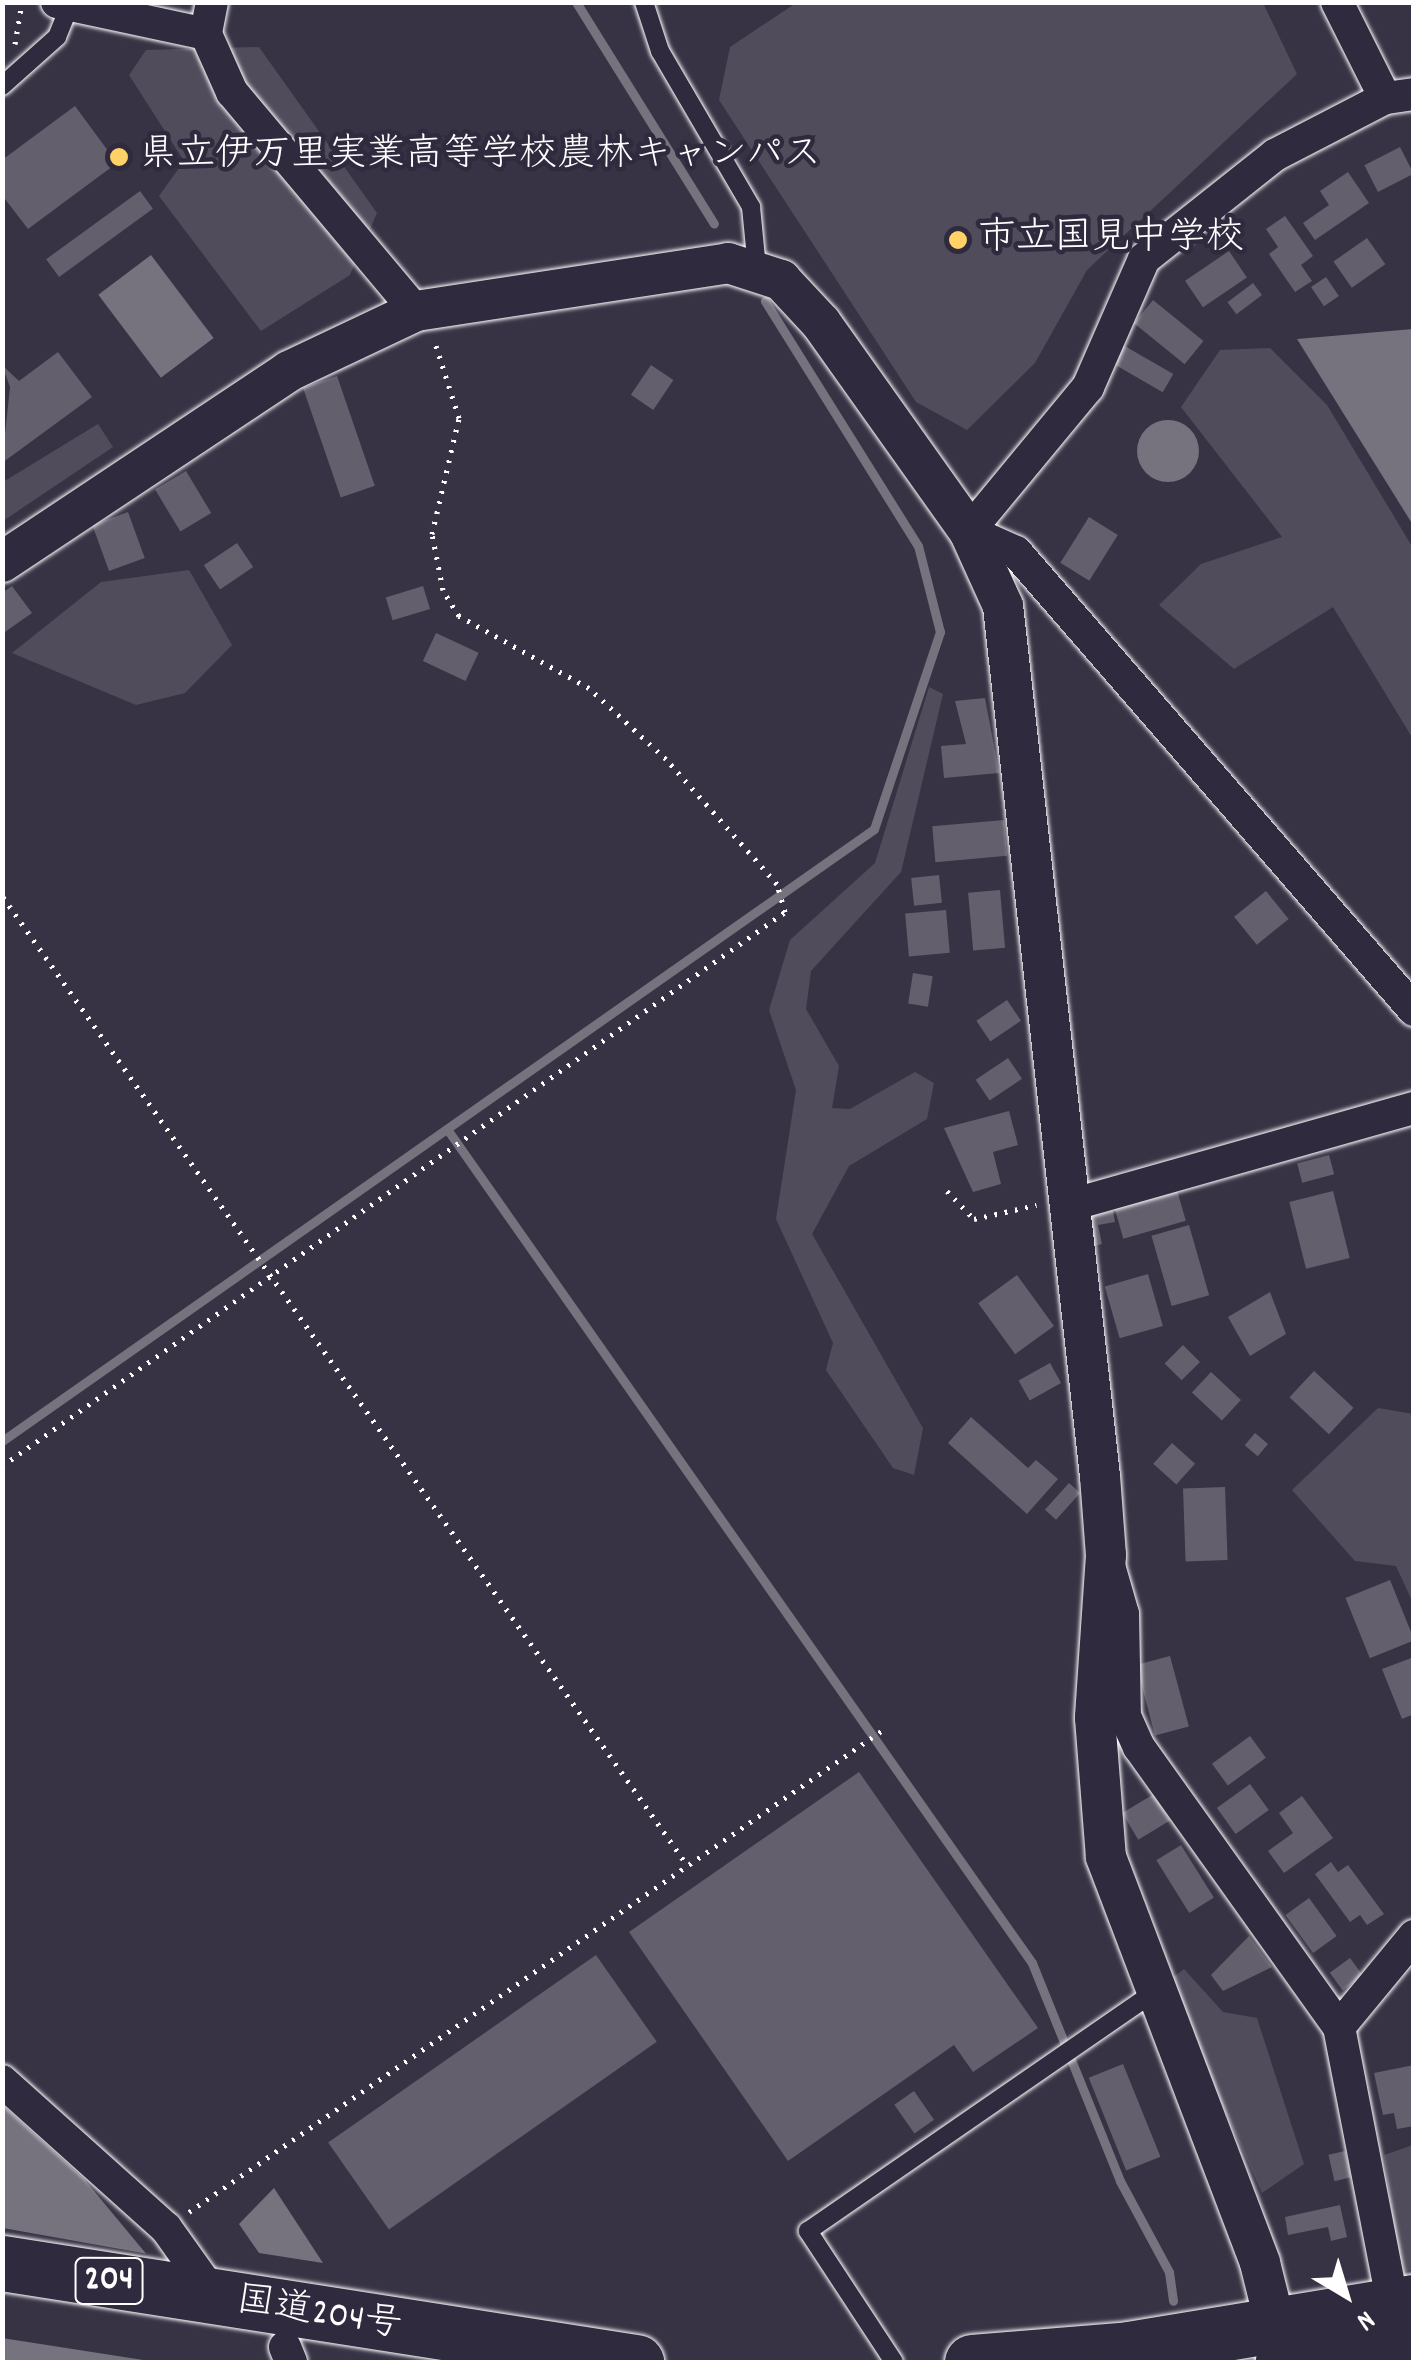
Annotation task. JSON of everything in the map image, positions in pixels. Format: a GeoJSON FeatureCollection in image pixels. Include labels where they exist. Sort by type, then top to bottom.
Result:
{"type":"FeatureCollection","features":[{"type":"Feature","properties":{"kind":"highway","name":"国道204号"},"geometry":{"type":"LineString","coordinates":[[2,2263],[223,2318],[288,2355],[377,2362]]}},
{"type":"Feature","properties":{"kind":"highway","name":"国道204号"},"geometry":{"type":"LineString","coordinates":[[2,2302],[223,2318],[636,2362]]}},
{"type":"Feature","properties":{"kind":"highway"},"geometry":{"type":"LineString","coordinates":[[972,2362],[1274,2348],[1407,2316]]}},
{"type":"Feature","properties":{"kind":"street"},"geometry":{"type":"LineString","coordinates":[[969,531],[1088,387],[1144,259],[1276,155],[1399,96],[1336,2]]}},
{"type":"Feature","properties":{"kind":"street"},"geometry":{"type":"LineString","coordinates":[[64,4],[209,18],[232,92],[416,311]]}},
{"type":"Feature","properties":{"kind":"street"},"geometry":{"type":"LineString","coordinates":[[2,562],[289,371],[416,311],[681,263],[757,268],[821,323],[969,531],[1003,606],[1106,1555],[1096,1793],[1106,1857],[1156,1990],[1274,2348]]}},
{"type":"Feature","properties":{"kind":"street"},"geometry":{"type":"LineString","coordinates":[[969,531],[1016,552],[1414,1010]]}},
{"type":"Feature","properties":{"kind":"street"},"geometry":{"type":"LineString","coordinates":[[1067,1206],[1414,1108]]}},
{"type":"Feature","properties":{"kind":"street"},"geometry":{"type":"LineString","coordinates":[[1106,1555],[1123,1614],[1125,1716],[1138,1747],[1338,2027],[1407,2316]]}},
{"type":"Feature","properties":{"kind":"street"},"geometry":{"type":"LineString","coordinates":[[1338,2027],[1414,1936]]}},
{"type":"Feature","properties":{"kind":"street"},"geometry":{"type":"LineString","coordinates":[[2,2081],[166,2228],[223,2318]]}},
{"type":"Feature","properties":{"kind":"lane"},"geometry":{"type":"LineString","coordinates":[[644,2],[660,51],[751,207],[757,268]]}},
{"type":"Feature","properties":{"kind":"lane"},"geometry":{"type":"LineString","coordinates":[[2,86],[57,37],[64,4]]}},
{"type":"Feature","properties":{"kind":"lane"},"geometry":{"type":"LineString","coordinates":[[894,2362],[808,2231],[1156,1990]]}},
{"type":"Feature","properties":{"kind":"path"},"geometry":{"type":"LineString","coordinates":[[17,26],[22,2]]}},
{"type":"Feature","properties":{"kind":"path"},"geometry":{"type":"LineString","coordinates":[[2,1466],[269,1273],[770,927],[787,903],[777,884],[589,688],[458,616],[443,590],[432,534],[459,418],[416,311]]}},
{"type":"Feature","properties":{"kind":"path"},"geometry":{"type":"LineString","coordinates":[[3,896],[687,1865]]}},
{"type":"Feature","properties":{"kind":"path"},"geometry":{"type":"LineString","coordinates":[[947,1191],[974,1218],[1067,1206]]}},
{"type":"Feature","properties":{"kind":"path"},"geometry":{"type":"LineString","coordinates":[[166,2228],[887,1728]]}},
{"type":"Feature","properties":{"kind":"shaded area","name":"市立国見中学校"},"geometry":{"type":"Polygon","coordinates":[[[796,3],[1263,3],[1297,74],[1087,270],[1035,363],[967,430],[916,402],[719,100],[730,47],[796,3]]]}},
{"type":"Feature","properties":{"kind":"shaded area"},"geometry":{"type":"Polygon","coordinates":[[[259,47],[377,213],[350,275],[261,331],[159,196],[184,161],[129,75],[146,50],[259,47]]]}},
{"type":"Feature","properties":{"kind":"shaded area"},"geometry":{"type":"Polygon","coordinates":[[[151,255],[214,338],[161,378],[98,295],[151,255]]]}},
{"type":"Feature","properties":{"kind":"shaded area"},"geometry":{"type":"Polygon","coordinates":[[[1414,329],[1413,525],[1297,339],[1414,329]]]}},
{"type":"Feature","properties":{"kind":"shaded area"},"geometry":{"type":"Polygon","coordinates":[[[1270,348],[1327,405],[1413,548],[1413,739],[1333,607],[1234,669],[1159,605],[1201,564],[1282,537],[1181,407],[1220,350],[1270,348]]]}},
{"type":"Feature","properties":{"kind":"shaded area"},"geometry":{"type":"Polygon","coordinates":[[[1168,420],[1190,429],[1199,451],[1190,473],[1168,482],[1146,473],[1137,451],[1146,429],[1168,420]]]}},
{"type":"Feature","properties":{"kind":"shaded area"},"geometry":{"type":"Polygon","coordinates":[[[98,424],[113,447],[3,521],[3,482],[98,424]]]}},
{"type":"Feature","properties":{"kind":"shaded area"},"geometry":{"type":"Polygon","coordinates":[[[189,570],[232,645],[185,693],[136,705],[12,653],[101,582],[189,570]]]}},
{"type":"Feature","properties":{"kind":"shaded area"},"geometry":{"type":"Polygon","coordinates":[[[929,687],[943,694],[901,872],[811,971],[806,1009],[839,1066],[832,1108],[850,1109],[915,1072],[934,1083],[927,1119],[849,1166],[812,1234],[923,1428],[914,1475],[893,1468],[826,1370],[833,1343],[776,1219],[796,1090],[769,1010],[790,940],[875,863],[929,687]]]}},
{"type":"Feature","properties":{"kind":"shaded area"},"geometry":{"type":"Polygon","coordinates":[[[1378,1408],[1413,1414],[1413,1603],[1396,1566],[1355,1561],[1292,1490],[1378,1408]]]}},
{"type":"Feature","properties":{"kind":"shaded area"},"geometry":{"type":"Polygon","coordinates":[[[1184,1969],[1223,2012],[1257,2018],[1304,2164],[1262,2193],[1167,1982],[1184,1969]]]}},
{"type":"Feature","properties":{"kind":"shaded area"},"geometry":{"type":"Polygon","coordinates":[[[2,2105],[84,2179],[236,2362],[3,2362],[2,2105]]]}},
{"type":"Feature","properties":{"kind":"shaded area"},"geometry":{"type":"Polygon","coordinates":[[[1413,2145],[1413,2269],[1400,2273],[1384,2155],[1413,2145]]]}},
{"type":"Feature","properties":{"kind":"shaded area"},"geometry":{"type":"Polygon","coordinates":[[[274,2188],[323,2263],[259,2253],[239,2224],[274,2188]]]}},
{"type":"Feature","properties":{"kind":"pier"},"geometry":{"type":"Polygon","coordinates":[[[3,2228],[154,2255],[241,2362],[156,2362],[2,2338],[3,2228]]]}},
{"type":"Feature","properties":{"kind":"building"},"geometry":{"type":"Polygon","coordinates":[[[75,106],[117,163],[28,229],[2,195],[2,160],[75,106]]]}},
{"type":"Feature","properties":{"kind":"building"},"geometry":{"type":"Polygon","coordinates":[[[1400,147],[1414,174],[1378,192],[1364,165],[1400,147]]]}},
{"type":"Feature","properties":{"kind":"building"},"geometry":{"type":"Polygon","coordinates":[[[1348,172],[1369,203],[1315,240],[1303,223],[1329,205],[1320,191],[1348,172]]]}},
{"type":"Feature","properties":{"kind":"building"},"geometry":{"type":"Polygon","coordinates":[[[140,191],[153,209],[59,277],[46,259],[140,191]]]}},
{"type":"Feature","properties":{"kind":"building"},"geometry":{"type":"Polygon","coordinates":[[[1285,216],[1313,256],[1301,265],[1312,281],[1295,292],[1269,254],[1278,247],[1266,229],[1285,216]]]}},
{"type":"Feature","properties":{"kind":"building"},"geometry":{"type":"Polygon","coordinates":[[[1367,238],[1385,264],[1352,288],[1333,262],[1367,238]]]}},
{"type":"Feature","properties":{"kind":"building"},"geometry":{"type":"Polygon","coordinates":[[[1229,251],[1247,278],[1203,307],[1185,281],[1229,251]]]}},
{"type":"Feature","properties":{"kind":"building"},"geometry":{"type":"Polygon","coordinates":[[[1326,277],[1339,296],[1324,306],[1311,287],[1326,277]]]}},
{"type":"Feature","properties":{"kind":"building"},"geometry":{"type":"Polygon","coordinates":[[[1253,283],[1262,295],[1236,314],[1227,302],[1253,283]]]}},
{"type":"Feature","properties":{"kind":"building"},"geometry":{"type":"Polygon","coordinates":[[[1153,300],[1204,341],[1185,364],[1134,323],[1153,300]]]}},
{"type":"Feature","properties":{"kind":"building"},"geometry":{"type":"Polygon","coordinates":[[[1123,345],[1173,374],[1163,392],[1112,363],[1123,345]]]}},
{"type":"Feature","properties":{"kind":"building"},"geometry":{"type":"Polygon","coordinates":[[[58,352],[92,397],[2,463],[10,387],[2,365],[19,381],[58,352]]]}},
{"type":"Feature","properties":{"kind":"building"},"geometry":{"type":"Polygon","coordinates":[[[651,365],[673,380],[653,410],[631,395],[651,365]]]}},
{"type":"Feature","properties":{"kind":"building"},"geometry":{"type":"Polygon","coordinates":[[[337,376],[375,486],[341,497],[303,388],[337,376]]]}},
{"type":"Feature","properties":{"kind":"building"},"geometry":{"type":"Polygon","coordinates":[[[186,471],[211,513],[180,532],[155,490],[186,471]]]}},
{"type":"Feature","properties":{"kind":"building"},"geometry":{"type":"Polygon","coordinates":[[[128,512],[145,558],[109,571],[92,525],[128,512]]]}},
{"type":"Feature","properties":{"kind":"building"},"geometry":{"type":"Polygon","coordinates":[[[1089,517],[1118,535],[1089,581],[1060,563],[1089,517]]]}},
{"type":"Feature","properties":{"kind":"building"},"geometry":{"type":"Polygon","coordinates":[[[237,543],[253,567],[220,589],[204,565],[237,543]]]}},
{"type":"Feature","properties":{"kind":"building"},"geometry":{"type":"Polygon","coordinates":[[[12,586],[32,613],[2,634],[2,593],[12,586]]]}},
{"type":"Feature","properties":{"kind":"building"},"geometry":{"type":"Polygon","coordinates":[[[423,586],[430,609],[393,620],[386,597],[423,586]]]}},
{"type":"Feature","properties":{"kind":"building"},"geometry":{"type":"Polygon","coordinates":[[[436,633],[479,653],[465,681],[423,661],[436,633]]]}},
{"type":"Feature","properties":{"kind":"building"},"geometry":{"type":"Polygon","coordinates":[[[985,698],[999,773],[944,778],[941,746],[966,744],[955,701],[985,698]]]}},
{"type":"Feature","properties":{"kind":"building"},"geometry":{"type":"Polygon","coordinates":[[[1004,820],[1007,856],[935,862],[932,826],[1004,820]]]}},
{"type":"Feature","properties":{"kind":"building"},"geometry":{"type":"Polygon","coordinates":[[[939,875],[942,903],[914,906],[911,878],[939,875]]]}},
{"type":"Feature","properties":{"kind":"building"},"geometry":{"type":"Polygon","coordinates":[[[1000,890],[1005,948],[973,951],[968,893],[1000,890]]]}},
{"type":"Feature","properties":{"kind":"building"},"geometry":{"type":"Polygon","coordinates":[[[1266,891],[1289,919],[1257,945],[1234,917],[1266,891]]]}},
{"type":"Feature","properties":{"kind":"building"},"geometry":{"type":"Polygon","coordinates":[[[946,910],[950,953],[909,956],[905,914],[946,910]]]}},
{"type":"Feature","properties":{"kind":"building"},"geometry":{"type":"Polygon","coordinates":[[[913,973],[933,976],[928,1007],[908,1004],[913,973]]]}},
{"type":"Feature","properties":{"kind":"building"},"geometry":{"type":"Polygon","coordinates":[[[1007,1000],[1021,1021],[990,1041],[976,1021],[1007,1000]]]}},
{"type":"Feature","properties":{"kind":"building"},"geometry":{"type":"Polygon","coordinates":[[[1008,1058],[1022,1079],[990,1101],[976,1080],[1008,1058]]]}},
{"type":"Feature","properties":{"kind":"building"},"geometry":{"type":"Polygon","coordinates":[[[1009,1111],[1018,1145],[993,1152],[1001,1184],[973,1192],[944,1128],[1009,1111]]]}},
{"type":"Feature","properties":{"kind":"building"},"geometry":{"type":"Polygon","coordinates":[[[1329,1155],[1334,1174],[1302,1183],[1297,1164],[1329,1155]]]}},
{"type":"Feature","properties":{"kind":"building"},"geometry":{"type":"Polygon","coordinates":[[[1177,1190],[1186,1221],[1123,1239],[1115,1208],[1177,1190]]]}},
{"type":"Feature","properties":{"kind":"building"},"geometry":{"type":"Polygon","coordinates":[[[1333,1191],[1350,1258],[1306,1269],[1289,1202],[1333,1191]]]}},
{"type":"Feature","properties":{"kind":"building"},"geometry":{"type":"Polygon","coordinates":[[[1113,1211],[1115,1222],[1098,1225],[1102,1244],[1093,1246],[1087,1216],[1113,1211]]]}},
{"type":"Feature","properties":{"kind":"building"},"geometry":{"type":"Polygon","coordinates":[[[1189,1225],[1209,1295],[1172,1306],[1152,1236],[1189,1225]]]}},
{"type":"Feature","properties":{"kind":"building"},"geometry":{"type":"Polygon","coordinates":[[[1148,1274],[1163,1326],[1120,1338],[1105,1286],[1148,1274]]]}},
{"type":"Feature","properties":{"kind":"building"},"geometry":{"type":"Polygon","coordinates":[[[1017,1275],[1054,1326],[1015,1354],[978,1303],[1017,1275]]]}},
{"type":"Feature","properties":{"kind":"building"},"geometry":{"type":"Polygon","coordinates":[[[1270,1292],[1286,1334],[1250,1356],[1228,1317],[1270,1292]]]}},
{"type":"Feature","properties":{"kind":"building"},"geometry":{"type":"Polygon","coordinates":[[[1183,1345],[1200,1362],[1182,1380],[1165,1363],[1183,1345]]]}},
{"type":"Feature","properties":{"kind":"building"},"geometry":{"type":"Polygon","coordinates":[[[1050,1363],[1061,1383],[1030,1401],[1019,1380],[1050,1363]]]}},
{"type":"Feature","properties":{"kind":"building"},"geometry":{"type":"Polygon","coordinates":[[[1314,1371],[1353,1408],[1329,1434],[1289,1397],[1314,1371]]]}},
{"type":"Feature","properties":{"kind":"building"},"geometry":{"type":"Polygon","coordinates":[[[1211,1372],[1241,1400],[1222,1420],[1192,1392],[1211,1372]]]}},
{"type":"Feature","properties":{"kind":"building"},"geometry":{"type":"Polygon","coordinates":[[[971,1417],[1028,1468],[1036,1460],[1058,1479],[1027,1514],[948,1443],[971,1417]]]}},
{"type":"Feature","properties":{"kind":"building"},"geometry":{"type":"Polygon","coordinates":[[[1255,1433],[1268,1444],[1258,1456],[1245,1445],[1255,1433]]]}},
{"type":"Feature","properties":{"kind":"building"},"geometry":{"type":"Polygon","coordinates":[[[1172,1443],[1195,1464],[1176,1485],[1153,1464],[1172,1443]]]}},
{"type":"Feature","properties":{"kind":"building"},"geometry":{"type":"Polygon","coordinates":[[[1069,1483],[1080,1493],[1056,1520],[1045,1510],[1069,1483]]]}},
{"type":"Feature","properties":{"kind":"building"},"geometry":{"type":"Polygon","coordinates":[[[1225,1487],[1228,1560],[1186,1561],[1183,1488],[1225,1487]]]}},
{"type":"Feature","properties":{"kind":"building"},"geometry":{"type":"Polygon","coordinates":[[[1390,1580],[1414,1640],[1370,1658],[1345,1598],[1390,1580]]]}},
{"type":"Feature","properties":{"kind":"building"},"geometry":{"type":"Polygon","coordinates":[[[1170,1656],[1189,1727],[1155,1736],[1136,1665],[1170,1656]]]}},
{"type":"Feature","properties":{"kind":"building"},"geometry":{"type":"Polygon","coordinates":[[[1414,1657],[1414,1714],[1402,1719],[1382,1669],[1414,1657]]]}},
{"type":"Feature","properties":{"kind":"building"},"geometry":{"type":"Polygon","coordinates":[[[1250,1736],[1266,1758],[1228,1785],[1212,1764],[1250,1736]]]}},
{"type":"Feature","properties":{"kind":"building"},"geometry":{"type":"Polygon","coordinates":[[[859,1772],[1038,2028],[973,2072],[954,2045],[788,2161],[629,1932],[859,1772]]]}},
{"type":"Feature","properties":{"kind":"building"},"geometry":{"type":"Polygon","coordinates":[[[1250,1784],[1269,1810],[1236,1834],[1217,1808],[1250,1784]]]}},
{"type":"Feature","properties":{"kind":"building"},"geometry":{"type":"Polygon","coordinates":[[[1154,1794],[1170,1821],[1138,1840],[1122,1813],[1154,1794]]]}},
{"type":"Feature","properties":{"kind":"building"},"geometry":{"type":"Polygon","coordinates":[[[1302,1796],[1333,1838],[1284,1873],[1268,1851],[1293,1833],[1279,1813],[1302,1796]]]}},
{"type":"Feature","properties":{"kind":"building"},"geometry":{"type":"Polygon","coordinates":[[[1181,1845],[1214,1898],[1189,1913],[1156,1860],[1181,1845]]]}},
{"type":"Feature","properties":{"kind":"building"},"geometry":{"type":"Polygon","coordinates":[[[1331,1862],[1338,1872],[1348,1865],[1384,1914],[1367,1925],[1360,1915],[1350,1922],[1315,1874],[1331,1862]]]}},
{"type":"Feature","properties":{"kind":"building"},"geometry":{"type":"Polygon","coordinates":[[[1309,1898],[1337,1936],[1313,1953],[1286,1915],[1309,1898]]]}},
{"type":"Feature","properties":{"kind":"building"},"geometry":{"type":"Polygon","coordinates":[[[1249,1936],[1272,1967],[1223,1991],[1211,1975],[1249,1936]]]}},
{"type":"Feature","properties":{"kind":"building"},"geometry":{"type":"Polygon","coordinates":[[[596,1955],[657,2042],[389,2229],[328,2143],[596,1955]]]}},
{"type":"Feature","properties":{"kind":"building"},"geometry":{"type":"Polygon","coordinates":[[[1350,1958],[1363,1976],[1343,1990],[1330,1973],[1350,1958]]]}},
{"type":"Feature","properties":{"kind":"building"},"geometry":{"type":"Polygon","coordinates":[[[1123,2064],[1160,2157],[1126,2171],[1089,2078],[1123,2064]]]}},
{"type":"Feature","properties":{"kind":"building"},"geometry":{"type":"Polygon","coordinates":[[[1414,2065],[1414,2126],[1397,2129],[1394,2113],[1383,2115],[1374,2073],[1414,2065]]]}},
{"type":"Feature","properties":{"kind":"building"},"geometry":{"type":"Polygon","coordinates":[[[914,2091],[934,2120],[914,2133],[894,2105],[914,2091]]]}},
{"type":"Feature","properties":{"kind":"building"},"geometry":{"type":"Polygon","coordinates":[[[1345,2151],[1351,2177],[1335,2181],[1328,2155],[1345,2151]]]}},
{"type":"Feature","properties":{"kind":"building"},"geometry":{"type":"Polygon","coordinates":[[[1340,2205],[1347,2237],[1331,2241],[1328,2227],[1288,2235],[1285,2217],[1340,2205]]]}},
{"type":"Feature","properties":{"kind":"waterway"},"geometry":{"type":"LineString","coordinates":[[576,2],[714,224]]}},
{"type":"Feature","properties":{"kind":"waterway"},"geometry":{"type":"LineString","coordinates":[[2,1441],[874,829],[940,632],[918,546],[765,301]]}},
{"type":"Feature","properties":{"kind":"waterway"},"geometry":{"type":"LineString","coordinates":[[447,1129],[1032,1963],[1120,2181],[1169,2272],[1173,2301]]}},
{"type":"Feature","properties":{"kind":"place","name":"県立伊万里実業高等学校農林キャンパス"},"geometry":{"type":"Point","coordinates":[119,157]}},
{"type":"Feature","properties":{"kind":"place","name":"市立国見中学校"},"geometry":{"type":"Point","coordinates":[958,240]}}]}
